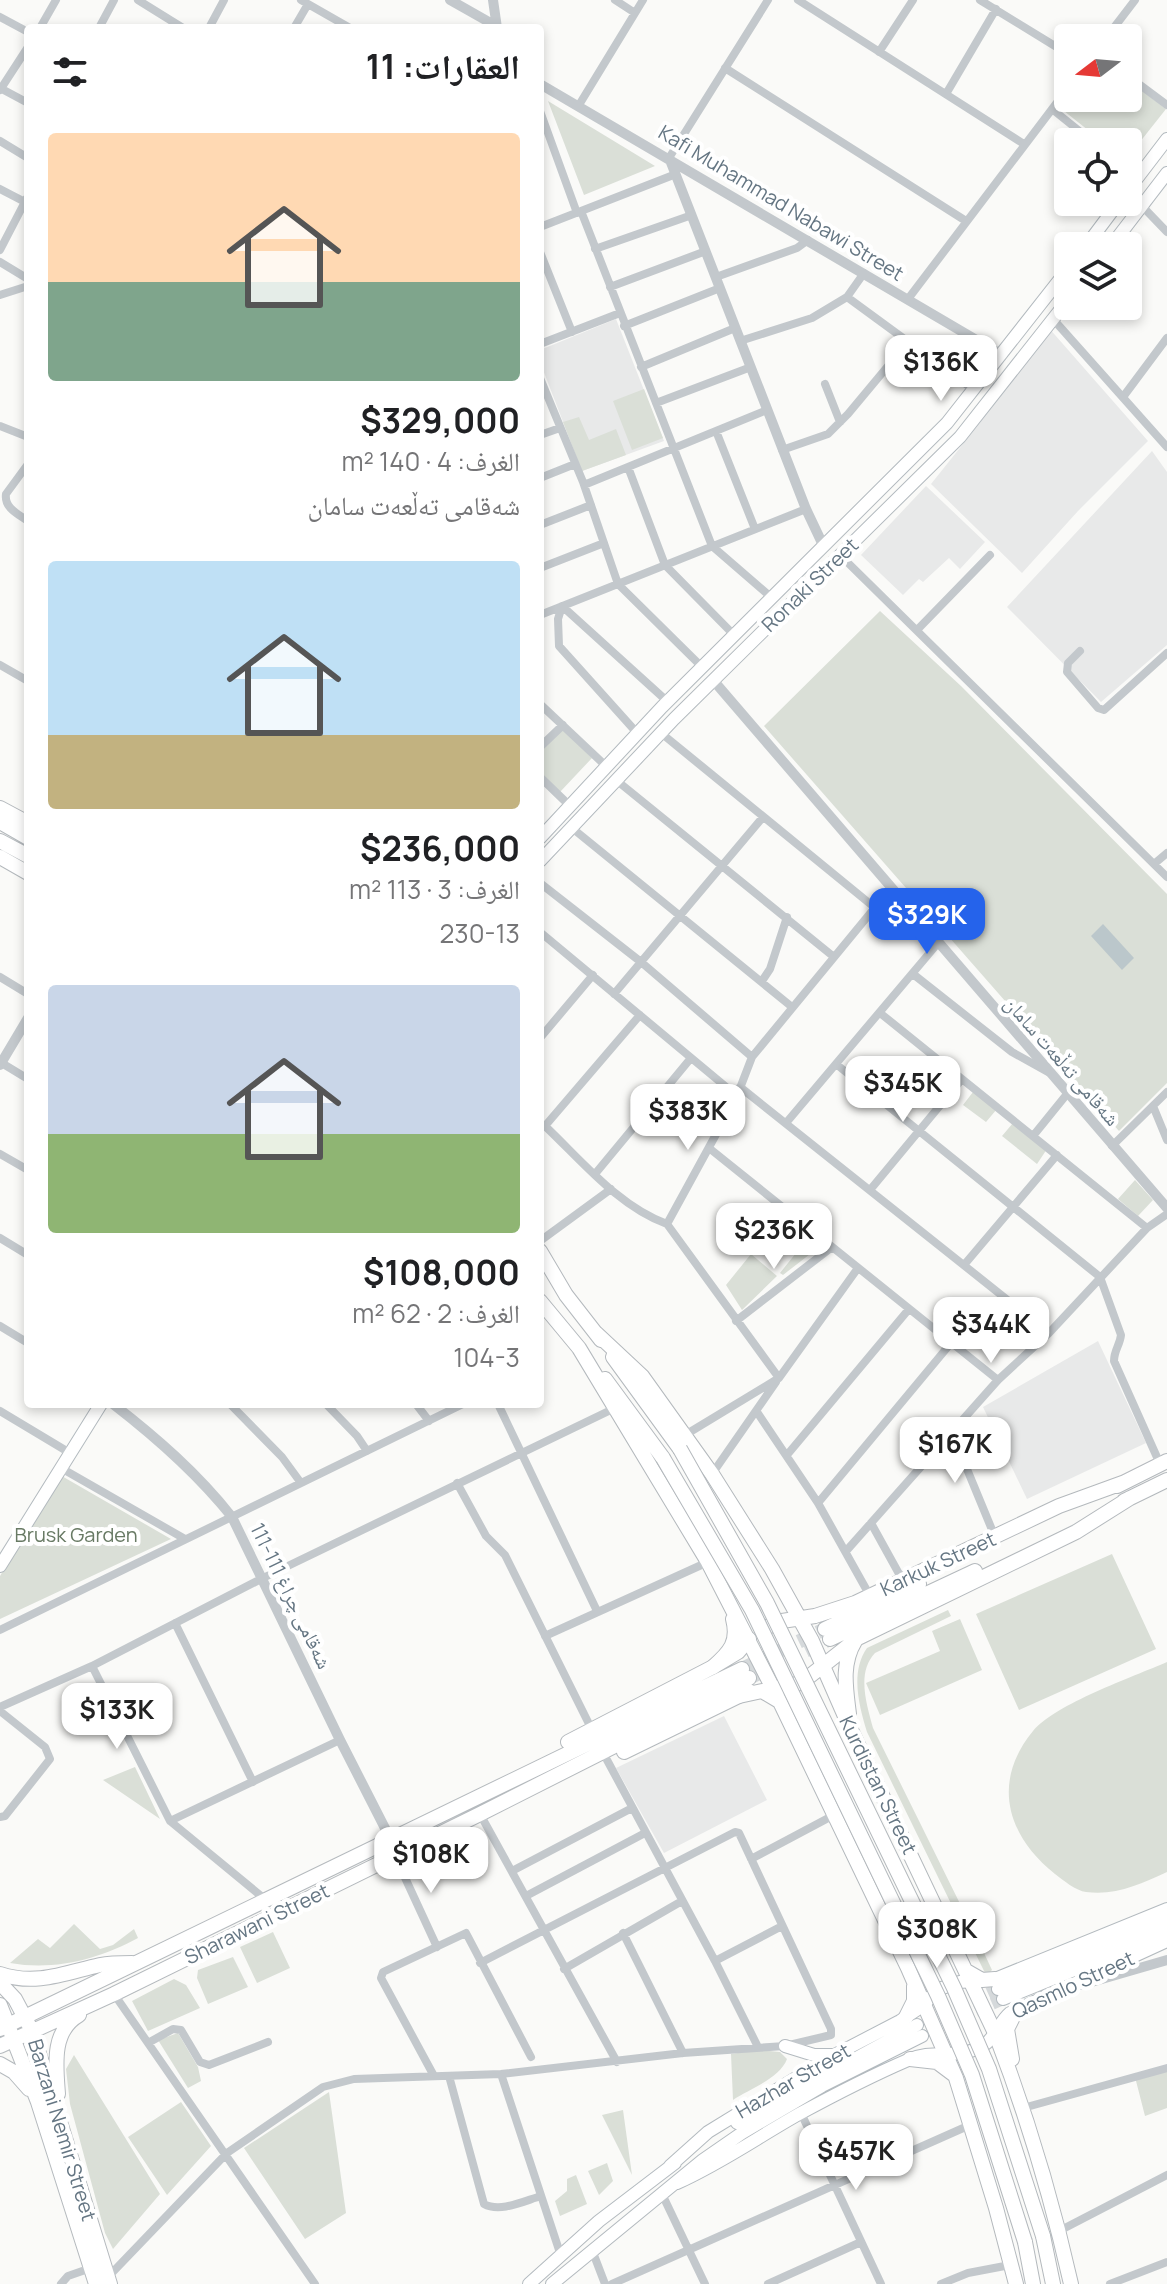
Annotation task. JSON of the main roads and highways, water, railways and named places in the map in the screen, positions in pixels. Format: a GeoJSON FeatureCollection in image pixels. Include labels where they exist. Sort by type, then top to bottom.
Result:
{"type":"FeatureCollection","features":[{"type":"Feature","properties":{"kind":"main road"},"geometry":{"type":"LineString","coordinates":[[1142,164],[1167,139]]}},
{"type":"Feature","properties":{"kind":"main road"},"geometry":{"type":"LineString","coordinates":[[1122,232],[1167,173]]}},
{"type":"Feature","properties":{"kind":"main road","name":"Ronaki Street"},"geometry":{"type":"LineString","coordinates":[[665,705],[947,423],[1054,287]]}},
{"type":"Feature","properties":{"kind":"main road","name":"Ronaki Street"},"geometry":{"type":"LineString","coordinates":[[544,857],[674,719],[960,437],[1054,318]]}},
{"type":"Feature","properties":{"kind":"main road"},"geometry":{"type":"LineString","coordinates":[[909,462],[923,476]]}},
{"type":"Feature","properties":{"kind":"main road"},"geometry":{"type":"LineString","coordinates":[[544,834],[665,705],[674,719]]}},
{"type":"Feature","properties":{"kind":"main road"},"geometry":{"type":"LineString","coordinates":[[0,808],[24,821]]}},
{"type":"Feature","properties":{"kind":"main road"},"geometry":{"type":"LineString","coordinates":[[0,822],[24,836]]}},
{"type":"Feature","properties":{"kind":"main road"},"geometry":{"type":"LineString","coordinates":[[0,841],[24,854]]}},
{"type":"Feature","properties":{"kind":"main road"},"geometry":{"type":"LineString","coordinates":[[0,857],[24,871]]}},
{"type":"Feature","properties":{"kind":"main road","name":"Kurdistan Street"},"geometry":{"type":"LineString","coordinates":[[544,1258],[566,1295]]}},
{"type":"Feature","properties":{"kind":"main road","name":"Kurdistan Street"},"geometry":{"type":"LineString","coordinates":[[544,1271],[682,1442],[712,1474],[800,1618],[996,2035],[1017,2087],[1059,2231],[1071,2284]]}},
{"type":"Feature","properties":{"kind":"main road","name":"Kurdistan Street"},"geometry":{"type":"LineString","coordinates":[[544,1306],[621,1398],[663,1458],[752,1610],[938,1996],[977,2090],[1025,2242],[1033,2284]]}},
{"type":"Feature","properties":{"kind":"main road","name":"Kurdistan Street"},"geometry":{"type":"LineString","coordinates":[[579,1348],[721,1585],[774,1688],[912,1978],[956,2078],[1016,2284]]}},
{"type":"Feature","properties":{"kind":"main road"},"geometry":{"type":"LineString","coordinates":[[0,1566],[98,1408]]}},
{"type":"Feature","properties":{"kind":"main road","name":"Kurdistan Street"},"geometry":{"type":"LineString","coordinates":[[682,1442],[767,1603],[954,1988],[989,2069],[1043,2236],[1053,2284]]}},
{"type":"Feature","properties":{"kind":"main road","name":"Karkuk Street"},"geometry":{"type":"LineString","coordinates":[[1164,1463],[828,1634],[1167,1480]]}},
{"type":"Feature","properties":{"kind":"main road","name":"Karkuk Street"},"geometry":{"type":"LineString","coordinates":[[749,1639],[782,1621],[815,1616],[855,1603],[1059,1506],[1125,1482]]}},
{"type":"Feature","properties":{"kind":"main road","name":"Karkuk Street"},"geometry":{"type":"LineString","coordinates":[[739,1696],[757,1688],[785,1688],[801,1683],[858,1638],[1076,1532],[1130,1498]]}},
{"type":"Feature","properties":{"kind":"main road"},"geometry":{"type":"LineString","coordinates":[[772,1569],[791,1594],[807,1607],[824,1609],[855,1603]]}},
{"type":"Feature","properties":{"kind":"main road"},"geometry":{"type":"LineString","coordinates":[[713,1667],[729,1653],[736,1637],[732,1614],[721,1585]]}},
{"type":"Feature","properties":{"kind":"main road"},"geometry":{"type":"LineString","coordinates":[[851,1730],[846,1671],[850,1651],[858,1638]]}},
{"type":"Feature","properties":{"kind":"main road","name":"Sharawani Street"},"geometry":{"type":"LineString","coordinates":[[428,1821],[486,1784],[713,1667],[738,1652],[749,1639]]}},
{"type":"Feature","properties":{"kind":"main road","name":"Sharawani Street"},"geometry":{"type":"LineString","coordinates":[[5,2027],[141,1963],[390,1838],[746,1673],[480,1814],[110,1997],[15,2039]]}},
{"type":"Feature","properties":{"kind":"main road"},"geometry":{"type":"LineString","coordinates":[[739,1696],[762,1691],[775,1696],[781,1704]]}},
{"type":"Feature","properties":{"kind":"main road","name":"Sharawani Street"},"geometry":{"type":"LineString","coordinates":[[480,1814],[607,1760],[739,1696]]}},
{"type":"Feature","properties":{"kind":"main road","name":"Qasmlo Street"},"geometry":{"type":"LineString","coordinates":[[998,1989],[1167,1909]]}},
{"type":"Feature","properties":{"kind":"main road","name":"Qasmlo Street"},"geometry":{"type":"LineString","coordinates":[[998,1989],[1167,1920]]}},
{"type":"Feature","properties":{"kind":"main road","name":"Qasmlo Street"},"geometry":{"type":"LineString","coordinates":[[998,1989],[1167,1932]]}},
{"type":"Feature","properties":{"kind":"main road","name":"Qasmlo Street"},"geometry":{"type":"LineString","coordinates":[[946,2055],[970,2052],[996,2035],[1004,2018],[1017,2009],[1167,1941]]}},
{"type":"Feature","properties":{"kind":"main road"},"geometry":{"type":"LineString","coordinates":[[0,1974],[17,1979],[45,1979],[102,1964],[141,1963]]}},
{"type":"Feature","properties":{"kind":"main road"},"geometry":{"type":"LineString","coordinates":[[970,1977],[998,1989]]}},
{"type":"Feature","properties":{"kind":"main road","name":"Hazhar Street"},"geometry":{"type":"LineString","coordinates":[[552,2284],[742,2133],[915,2026],[931,1996],[970,1977]]}},
{"type":"Feature","properties":{"kind":"main road"},"geometry":{"type":"LineString","coordinates":[[912,1978],[915,2026]]}},
{"type":"Feature","properties":{"kind":"main road","name":"Barzani Nemir Street"},"geometry":{"type":"LineString","coordinates":[[0,1983],[15,1999],[32,2031],[59,2114],[105,2282]]}},
{"type":"Feature","properties":{"kind":"main road"},"geometry":{"type":"LineString","coordinates":[[59,2114],[56,2059],[60,2037],[73,2018],[110,1997]]}},
{"type":"Feature","properties":{"kind":"main road","name":"Barzani Nemir Street"},"geometry":{"type":"LineString","coordinates":[[0,2005],[5,2027],[15,2039],[38,2102],[91,2268],[105,2282]]}},
{"type":"Feature","properties":{"kind":"main road"},"geometry":{"type":"LineString","coordinates":[[1017,2009],[1007,2029],[1017,2087]]}},
{"type":"Feature","properties":{"kind":"main road","name":"Hazhar Street"},"geometry":{"type":"LineString","coordinates":[[670,2166],[708,2132],[795,2077],[835,2055],[915,2026]]}},
{"type":"Feature","properties":{"kind":"main road","name":"Hazhar Street"},"geometry":{"type":"LineString","coordinates":[[529,2284],[599,2221],[670,2166],[722,2131],[915,2026]]}},
{"type":"Feature","properties":{"kind":"main road"},"geometry":{"type":"LineString","coordinates":[[0,2046],[15,2039]]}},
{"type":"Feature","properties":{"kind":"main road"},"geometry":{"type":"LineString","coordinates":[[795,2077],[799,2070],[798,2062],[785,2046],[814,2055],[835,2055]]}},
{"type":"Feature","properties":{"kind":"main road","name":"Hazhar Street"},"geometry":{"type":"LineString","coordinates":[[677,2183],[706,2170],[801,2113],[910,2059],[930,2053],[946,2055]]}},
{"type":"Feature","properties":{"kind":"main road"},"geometry":{"type":"LineString","coordinates":[[910,2059],[937,2062],[956,2078]]}},
{"type":"Feature","properties":{"kind":"main road"},"geometry":{"type":"LineString","coordinates":[[0,2064],[23,2080],[38,2102]]}},
{"type":"Feature","properties":{"kind":"tunnel"},"geometry":{"type":"LineString","coordinates":[[742,1669],[825,1629]]}},
{"type":"Feature","properties":{"kind":"tunnel"},"geometry":{"type":"LineString","coordinates":[[749,1678],[830,1639]]}},
{"type":"Feature","properties":{"kind":"tunnel"},"geometry":{"type":"LineString","coordinates":[[939,2016],[998,1989]]}},
{"type":"Feature","properties":{"kind":"tunnel"},"geometry":{"type":"LineString","coordinates":[[943,2026],[1003,1999]]}},
{"type":"Feature","properties":{"kind":"park label","name":"Brusk Garden"},"geometry":{"type":"Point","coordinates":[76,1535]}}]}
